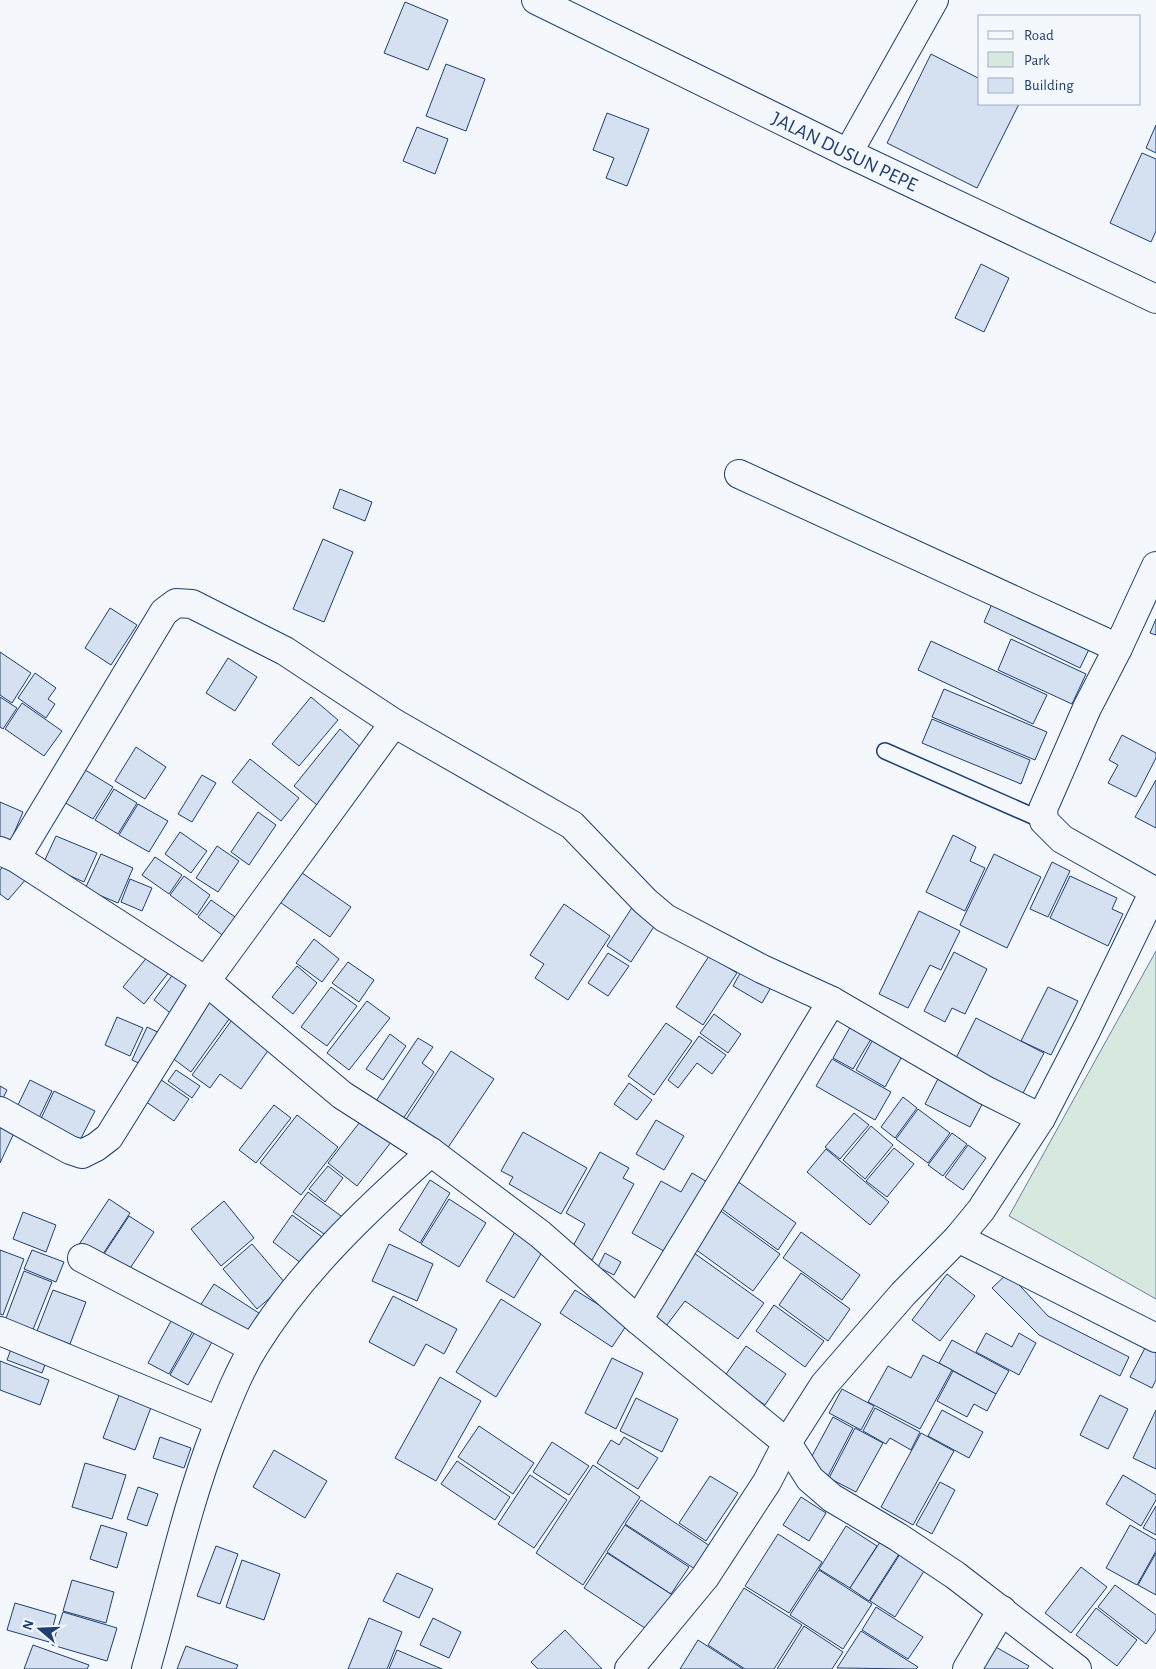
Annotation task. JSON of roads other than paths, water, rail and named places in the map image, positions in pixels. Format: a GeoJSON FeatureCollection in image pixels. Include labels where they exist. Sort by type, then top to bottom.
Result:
{"type":"FeatureCollection","features":[{"type":"Feature","properties":{"kind":"street","name":"JALAN DUSUN PEPE"},"geometry":{"type":"LineString","coordinates":[[536,0],[848,153],[1156,299]]}},
{"type":"Feature","properties":{"kind":"street"},"geometry":{"type":"LineString","coordinates":[[848,153],[934,0]]}},
{"type":"Feature","properties":{"kind":"street"},"geometry":{"type":"LineString","coordinates":[[739,474],[1118,648]]}},
{"type":"Feature","properties":{"kind":"street"},"geometry":{"type":"LineString","coordinates":[[629,1669],[705,1577],[767,1482],[787,1443],[824,1385],[903,1294],[958,1238],[981,1210],[1041,1118],[1155,891],[1062,839],[1044,821],[1043,809],[1047,796],[1087,708],[1118,648],[1156,566]]}},
{"type":"Feature","properties":{"kind":"street"},"geometry":{"type":"LineString","coordinates":[[1041,1118],[985,1090],[832,1001],[754,966],[665,918],[645,901],[572,826],[394,722],[285,651],[192,604],[176,603],[164,612],[8,854],[206,981],[342,1095],[431,1152],[540,1234],[638,1320],[787,1443],[810,1479],[832,1498],[898,1537],[1002,1610],[1076,1669]]}},
{"type":"Feature","properties":{"kind":"street"},"geometry":{"type":"LineString","coordinates":[[0,1111],[70,1150],[82,1154],[96,1147],[109,1137],[206,981],[394,722]]}},
{"type":"Feature","properties":{"kind":"street"},"geometry":{"type":"LineString","coordinates":[[638,1320],[832,1001]]}},
{"type":"Feature","properties":{"kind":"street"},"geometry":{"type":"LineString","coordinates":[[146,1669],[199,1473],[219,1421],[254,1348],[292,1294],[356,1221],[431,1152]]}},
{"type":"Feature","properties":{"kind":"street"},"geometry":{"type":"LineString","coordinates":[[958,1238],[1156,1338]]}},
{"type":"Feature","properties":{"kind":"street"},"geometry":{"type":"LineString","coordinates":[[82,1258],[254,1348]]}},
{"type":"Feature","properties":{"kind":"street"},"geometry":{"type":"LineString","coordinates":[[0,1332],[219,1421]]}},
{"type":"Feature","properties":{"kind":"street"},"geometry":{"type":"LineString","coordinates":[[967,1669],[1002,1610]]}},
{"type":"Feature","properties":{"kind":"lane"},"geometry":{"type":"LineString","coordinates":[[885,751],[1044,821]]}}]}
